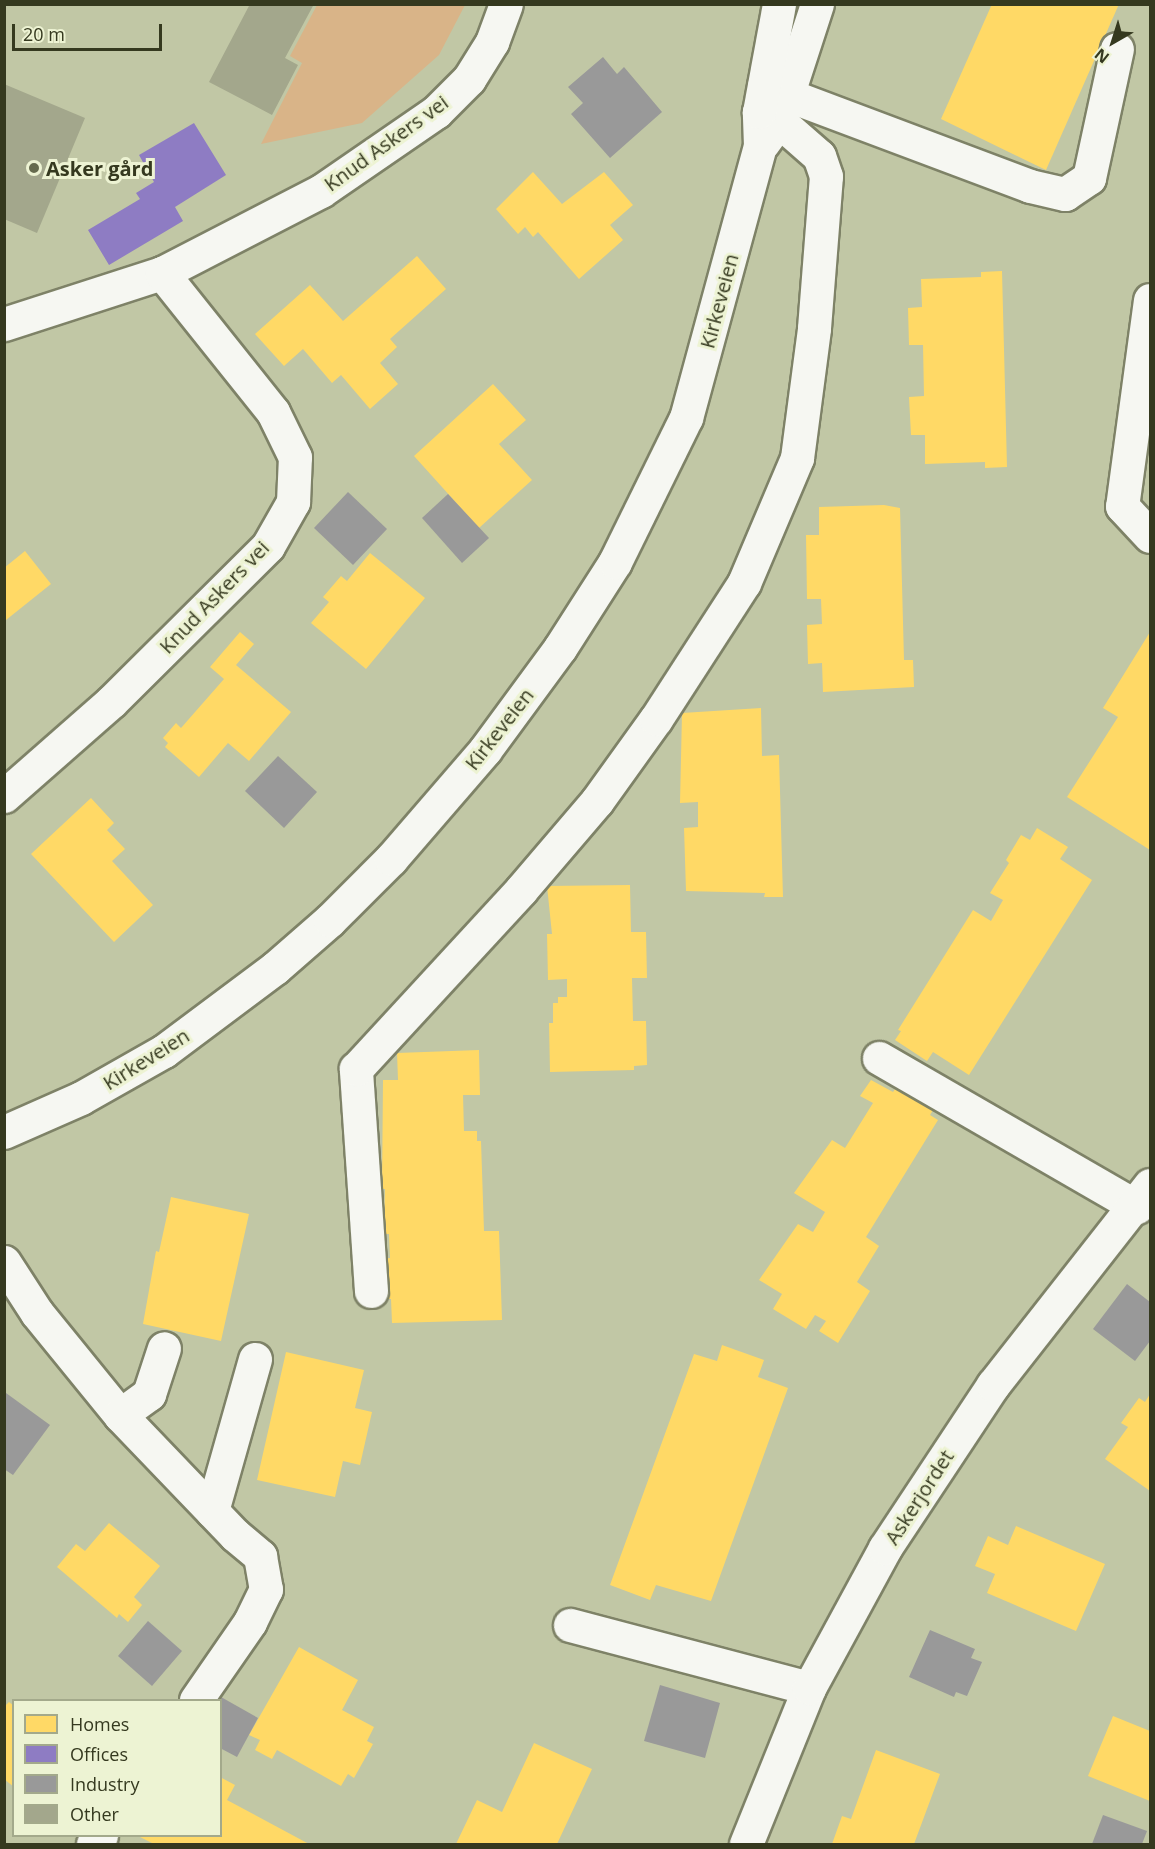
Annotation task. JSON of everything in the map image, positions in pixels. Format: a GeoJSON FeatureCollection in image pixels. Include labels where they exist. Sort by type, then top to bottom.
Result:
{"type":"FeatureCollection","features":[{"type":"Feature","properties":{"kind":"street","name":"Knud Askers vei"},"geometry":{"type":"LineString","coordinates":[[4,324],[162,273],[321,191],[436,112],[469,79],[492,42],[506,4]]}},
{"type":"Feature","properties":{"kind":"street","name":"Kirkeveien"},"geometry":{"type":"LineString","coordinates":[[770,112],[779,4]]}},
{"type":"Feature","properties":{"kind":"street","name":"Kirkeveien"},"geometry":{"type":"LineString","coordinates":[[4,1132],[81,1098],[164,1051],[275,968],[391,859],[509,718],[560,648],[615,562],[686,418],[770,112],[817,4]]}},
{"type":"Feature","properties":{"kind":"street"},"geometry":{"type":"LineString","coordinates":[[770,112],[1065,194],[1089,178],[1117,49]]}},
{"type":"Feature","properties":{"kind":"street"},"geometry":{"type":"LineString","coordinates":[[371,1291],[356,1069],[597,801],[656,719],[744,583],[796,458],[814,328],[826,176],[819,156],[770,112]]}},
{"type":"Feature","properties":{"kind":"street","name":"Knud Askers vei"},"geometry":{"type":"LineString","coordinates":[[4,796],[111,702],[260,554],[293,502],[295,457],[273,412],[162,273]]}},
{"type":"Feature","properties":{"kind":"street"},"geometry":{"type":"LineString","coordinates":[[1150,300],[1122,506],[1150,536]]}},
{"type":"Feature","properties":{"kind":"street"},"geometry":{"type":"LineString","coordinates":[[879,1058],[1144,1196]]}},
{"type":"Feature","properties":{"kind":"street","name":"Askerjordet"},"geometry":{"type":"LineString","coordinates":[[746,1845],[808,1688],[885,1548],[993,1385],[1144,1196]]}},
{"type":"Feature","properties":{"kind":"street"},"geometry":{"type":"LineString","coordinates":[[4,1262],[36,1313],[120,1415],[212,1511],[260,1556],[266,1589],[250,1622],[197,1699]]}},
{"type":"Feature","properties":{"kind":"street"},"geometry":{"type":"LineString","coordinates":[[120,1415],[149,1394],[164,1348]]}},
{"type":"Feature","properties":{"kind":"street"},"geometry":{"type":"LineString","coordinates":[[212,1511],[255,1359]]}},
{"type":"Feature","properties":{"kind":"street"},"geometry":{"type":"LineString","coordinates":[[570,1625],[808,1688]]}},
{"type":"Feature","properties":{"kind":"shaded area"},"geometry":{"type":"Polygon","coordinates":[[[317,5],[465,5],[439,55],[362,123],[261,144],[302,63],[290,56],[317,5]]]}},
{"type":"Feature","properties":{"kind":"building: Homes"},"geometry":{"type":"Polygon","coordinates":[[[992,4],[1119,4],[1046,170],[941,119],[992,4]]]}},
{"type":"Feature","properties":{"kind":"building: Homes"},"geometry":{"type":"Polygon","coordinates":[[[533,172],[562,204],[604,172],[633,205],[610,225],[623,240],[579,279],[538,232],[533,237],[525,227],[518,234],[496,209],[533,172]]]}},
{"type":"Feature","properties":{"kind":"building: Homes"},"geometry":{"type":"Polygon","coordinates":[[[417,256],[446,289],[390,339],[397,347],[380,363],[398,384],[370,409],[341,375],[332,383],[303,349],[284,366],[255,334],[310,285],[343,321],[417,256]]]}},
{"type":"Feature","properties":{"kind":"building: Homes"},"geometry":{"type":"Polygon","coordinates":[[[1002,271],[1007,467],[985,468],[985,462],[925,464],[925,435],[911,435],[909,397],[924,396],[923,345],[909,345],[908,308],[922,307],[921,279],[981,277],[981,272],[1002,271]]]}},
{"type":"Feature","properties":{"kind":"building: Homes"},"geometry":{"type":"Polygon","coordinates":[[[493,384],[526,420],[499,444],[532,480],[479,528],[414,456],[493,384]]]}},
{"type":"Feature","properties":{"kind":"building: Homes"},"geometry":{"type":"Polygon","coordinates":[[[884,505],[900,508],[904,660],[913,660],[914,687],[823,692],[822,663],[808,664],[807,625],[822,624],[821,599],[807,599],[806,535],[819,535],[819,507],[884,505]]]}},
{"type":"Feature","properties":{"kind":"building: Homes"},"geometry":{"type":"Polygon","coordinates":[[[25,551],[51,584],[6,620],[4,568],[25,551]]]}},
{"type":"Feature","properties":{"kind":"building: Homes"},"geometry":{"type":"Polygon","coordinates":[[[370,553],[425,598],[366,669],[311,623],[329,602],[323,597],[341,576],[347,581],[370,553]]]}},
{"type":"Feature","properties":{"kind":"building: Homes"},"geometry":{"type":"Polygon","coordinates":[[[240,632],[254,644],[236,665],[291,712],[249,761],[228,743],[199,777],[165,747],[168,743],[163,738],[176,723],[181,728],[224,679],[210,667],[240,632]]]}},
{"type":"Feature","properties":{"kind":"building: Homes"},"geometry":{"type":"Polygon","coordinates":[[[1150,632],[1150,850],[1067,797],[1118,717],[1103,708],[1150,632]]]}},
{"type":"Feature","properties":{"kind":"building: Homes"},"geometry":{"type":"Polygon","coordinates":[[[761,708],[762,756],[779,755],[783,897],[764,897],[765,893],[686,891],[684,828],[698,827],[698,802],[680,803],[682,713],[761,708]]]}},
{"type":"Feature","properties":{"kind":"building: Homes"},"geometry":{"type":"Polygon","coordinates":[[[91,798],[114,823],[107,830],[125,849],[112,861],[153,905],[114,942],[31,854],[91,798]]]}},
{"type":"Feature","properties":{"kind":"building: Homes"},"geometry":{"type":"Polygon","coordinates":[[[1037,828],[1068,847],[1060,859],[1092,880],[969,1075],[933,1052],[927,1061],[895,1040],[901,1031],[898,1030],[973,910],[991,921],[1003,900],[990,893],[1009,863],[1006,860],[1021,835],[1030,840],[1037,828]]]}},
{"type":"Feature","properties":{"kind":"building: Homes"},"geometry":{"type":"Polygon","coordinates":[[[630,885],[631,932],[646,932],[647,978],[632,978],[633,1021],[646,1021],[647,1065],[634,1066],[634,1070],[550,1072],[549,1023],[553,1023],[553,1003],[558,1003],[558,997],[567,997],[567,979],[548,980],[547,934],[552,934],[547,886],[630,885]]]}},
{"type":"Feature","properties":{"kind":"building: Homes"},"geometry":{"type":"Polygon","coordinates":[[[479,1050],[480,1095],[463,1095],[464,1131],[477,1131],[477,1141],[481,1141],[484,1231],[499,1231],[502,1320],[392,1323],[391,1299],[379,1298],[377,1259],[390,1258],[389,1234],[384,1234],[385,1189],[382,1189],[383,1080],[398,1080],[397,1053],[479,1050]]]}},
{"type":"Feature","properties":{"kind":"building: Homes"},"geometry":{"type":"Polygon","coordinates":[[[871,1080],[893,1092],[900,1082],[936,1105],[930,1115],[938,1120],[866,1237],[879,1246],[857,1282],[870,1291],[838,1343],[819,1331],[826,1321],[815,1315],[806,1329],[773,1309],[782,1294],[759,1280],[798,1224],[813,1232],[825,1212],[794,1193],[832,1140],[845,1148],[873,1103],[860,1096],[871,1080]]]}},
{"type":"Feature","properties":{"kind":"building: Homes"},"geometry":{"type":"Polygon","coordinates":[[[171,1197],[249,1214],[221,1341],[143,1324],[156,1251],[159,1252],[171,1197]]]}},
{"type":"Feature","properties":{"kind":"building: Homes"},"geometry":{"type":"Polygon","coordinates":[[[722,1345],[764,1360],[758,1377],[788,1388],[711,1601],[656,1585],[650,1600],[610,1585],[694,1354],[717,1361],[722,1345]]]}},
{"type":"Feature","properties":{"kind":"building: Homes"},"geometry":{"type":"Polygon","coordinates":[[[286,1352],[364,1370],[355,1408],[372,1412],[360,1465],[343,1461],[335,1497],[257,1480],[286,1352]]]}},
{"type":"Feature","properties":{"kind":"building: Homes"},"geometry":{"type":"Polygon","coordinates":[[[1150,1394],[1150,1491],[1105,1459],[1128,1427],[1121,1423],[1139,1398],[1145,1402],[1150,1394]]]}},
{"type":"Feature","properties":{"kind":"building: Homes"},"geometry":{"type":"Polygon","coordinates":[[[109,1523],[160,1566],[134,1597],[142,1605],[128,1622],[119,1614],[117,1618],[57,1567],[76,1544],[85,1551],[109,1523]]]}},
{"type":"Feature","properties":{"kind":"building: Homes"},"geometry":{"type":"Polygon","coordinates":[[[1016,1526],[1105,1564],[1076,1631],[987,1593],[995,1574],[975,1566],[988,1536],[1008,1545],[1016,1526]]]}},
{"type":"Feature","properties":{"kind":"building: Homes"},"geometry":{"type":"Polygon","coordinates":[[[299,1647],[358,1680],[342,1710],[374,1727],[367,1741],[373,1744],[354,1778],[348,1774],[341,1786],[277,1750],[272,1759],[255,1750],[260,1740],[249,1735],[299,1647]]]}},
{"type":"Feature","properties":{"kind":"building: Homes"},"geometry":{"type":"Polygon","coordinates":[[[9,1702],[12,1704],[12,1785],[4,1779],[4,1707],[9,1702]]]}},
{"type":"Feature","properties":{"kind":"building: Homes"},"geometry":{"type":"Polygon","coordinates":[[[1113,1716],[1150,1731],[1150,1801],[1088,1776],[1113,1716]]]}},
{"type":"Feature","properties":{"kind":"building: Homes"},"geometry":{"type":"Polygon","coordinates":[[[534,1743],[592,1769],[557,1844],[456,1844],[477,1800],[502,1812],[534,1743]]]}},
{"type":"Feature","properties":{"kind":"building: Homes"},"geometry":{"type":"Polygon","coordinates":[[[876,1750],[940,1774],[914,1844],[832,1844],[842,1816],[851,1819],[876,1750]]]}},
{"type":"Feature","properties":{"kind":"building: Homes"},"geometry":{"type":"Polygon","coordinates":[[[222,1778],[235,1785],[227,1800],[309,1844],[154,1844],[140,1837],[222,1837],[222,1778]]]}},
{"type":"Feature","properties":{"kind":"building: Offices"},"geometry":{"type":"Polygon","coordinates":[[[194,123],[226,175],[175,207],[183,221],[109,265],[88,230],[140,199],[136,193],[154,182],[139,155],[194,123]]]}},
{"type":"Feature","properties":{"kind":"building: Industry"},"geometry":{"type":"Polygon","coordinates":[[[603,57],[617,74],[624,67],[662,112],[610,158],[571,114],[583,103],[568,87],[603,57]]]}},
{"type":"Feature","properties":{"kind":"building: Industry"},"geometry":{"type":"Polygon","coordinates":[[[348,492],[387,529],[353,565],[314,528],[348,492]]]}},
{"type":"Feature","properties":{"kind":"building: Industry"},"geometry":{"type":"Polygon","coordinates":[[[448,494],[489,538],[462,563],[422,518],[448,494]]]}},
{"type":"Feature","properties":{"kind":"building: Industry"},"geometry":{"type":"Polygon","coordinates":[[[278,756],[317,792],[284,828],[245,791],[278,756]]]}},
{"type":"Feature","properties":{"kind":"building: Industry"},"geometry":{"type":"Polygon","coordinates":[[[1127,1284],[1150,1302],[1150,1341],[1135,1361],[1093,1329],[1127,1284]]]}},
{"type":"Feature","properties":{"kind":"building: Industry"},"geometry":{"type":"Polygon","coordinates":[[[6,1393],[50,1425],[13,1475],[4,1469],[6,1393]]]}},
{"type":"Feature","properties":{"kind":"building: Industry"},"geometry":{"type":"Polygon","coordinates":[[[148,1621],[182,1651],[152,1686],[118,1656],[148,1621]]]}},
{"type":"Feature","properties":{"kind":"building: Industry"},"geometry":{"type":"Polygon","coordinates":[[[930,1630],[975,1649],[971,1658],[982,1662],[967,1696],[956,1692],[954,1697],[909,1677],[930,1630]]]}},
{"type":"Feature","properties":{"kind":"building: Industry"},"geometry":{"type":"Polygon","coordinates":[[[660,1685],[720,1703],[705,1758],[644,1741],[660,1685]]]}},
{"type":"Feature","properties":{"kind":"building: Industry"},"geometry":{"type":"Polygon","coordinates":[[[221,1697],[258,1718],[237,1757],[222,1749],[221,1697]]]}},
{"type":"Feature","properties":{"kind":"building: Industry"},"geometry":{"type":"Polygon","coordinates":[[[1103,1815],[1147,1831],[1142,1844],[1092,1844],[1103,1815]]]}},
{"type":"Feature","properties":{"kind":"building: Other"},"geometry":{"type":"Polygon","coordinates":[[[250,4],[314,4],[285,58],[298,65],[272,115],[209,82],[250,4]]]}},
{"type":"Feature","properties":{"kind":"building: Other","name":"Asker gård"},"geometry":{"type":"Polygon","coordinates":[[[4,84],[85,118],[37,233],[4,219],[4,84]]]}},
{"type":"Feature","properties":{"kind":"place","name":"Asker gård"},"geometry":{"type":"Point","coordinates":[34,168]}}]}
